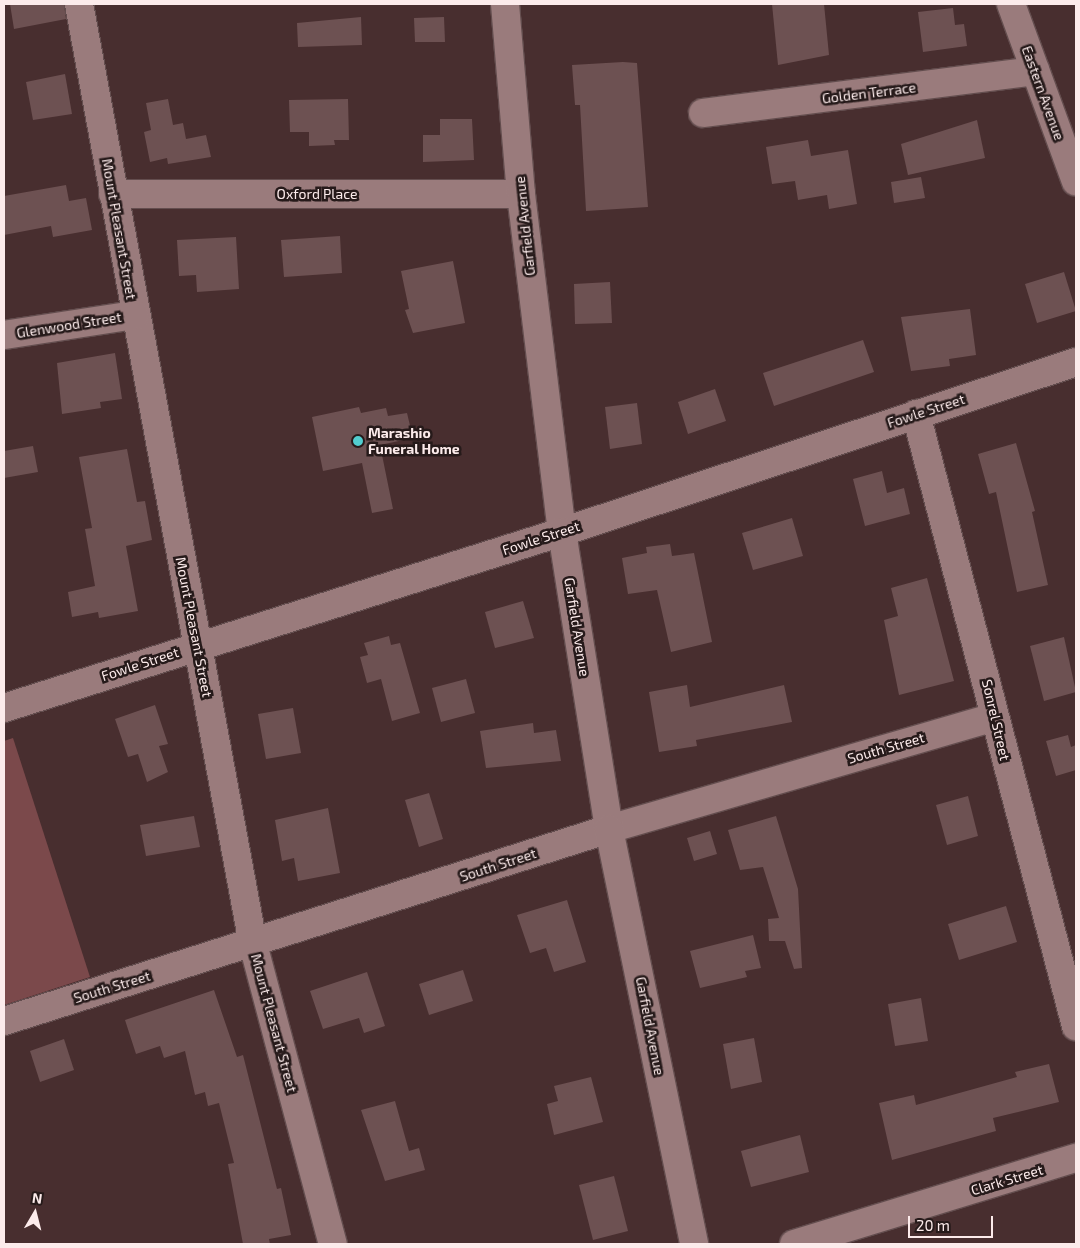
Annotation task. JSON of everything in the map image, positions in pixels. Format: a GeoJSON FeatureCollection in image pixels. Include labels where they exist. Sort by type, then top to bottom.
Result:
{"type":"FeatureCollection","features":[{"type":"Feature","properties":{"kind":"street","name":"Mount Pleasant Street"},"geometry":{"type":"LineString","coordinates":[[79,4],[134,316],[199,645],[253,944],[333,1244]]}},
{"type":"Feature","properties":{"kind":"street","name":"Garfield Avenue"},"geometry":{"type":"LineString","coordinates":[[505,4],[521,194],[562,532],[609,829],[694,1244]]}},
{"type":"Feature","properties":{"kind":"street","name":"Eastern Avenue"},"geometry":{"type":"LineString","coordinates":[[1011,4],[1076,182]]}},
{"type":"Feature","properties":{"kind":"street","name":"Golden Terrace"},"geometry":{"type":"LineString","coordinates":[[703,113],[1035,70]]}},
{"type":"Feature","properties":{"kind":"street","name":"Oxford Place"},"geometry":{"type":"LineString","coordinates":[[113,194],[521,194]]}},
{"type":"Feature","properties":{"kind":"street","name":"Glenwood Street"},"geometry":{"type":"LineString","coordinates":[[4,335],[134,316]]}},
{"type":"Feature","properties":{"kind":"street","name":"Fowle Street"},"geometry":{"type":"LineString","coordinates":[[4,708],[562,532],[1076,362]]}},
{"type":"Feature","properties":{"kind":"street","name":"Sonrel Street"},"geometry":{"type":"LineString","coordinates":[[916,414],[973,620],[994,717],[1076,1026]]}},
{"type":"Feature","properties":{"kind":"street","name":"South Street"},"geometry":{"type":"LineString","coordinates":[[4,1021],[253,944],[609,829],[994,717]]}},
{"type":"Feature","properties":{"kind":"street","name":"Clark Street"},"geometry":{"type":"LineString","coordinates":[[794,1244],[1076,1158]]}},
{"type":"Feature","properties":{"kind":"shaded area"},"geometry":{"type":"Polygon","coordinates":[[[13,738],[90,977],[4,1005],[4,741],[13,738]]]}},
{"type":"Feature","properties":{"kind":"building"},"geometry":{"type":"Polygon","coordinates":[[[10,4],[64,4],[66,19],[14,29],[10,4]]]}},
{"type":"Feature","properties":{"kind":"building"},"geometry":{"type":"Polygon","coordinates":[[[772,4],[824,4],[829,55],[778,65],[772,4]]]}},
{"type":"Feature","properties":{"kind":"building"},"geometry":{"type":"Polygon","coordinates":[[[953,8],[955,25],[964,24],[967,46],[923,52],[918,12],[953,8]]]}},
{"type":"Feature","properties":{"kind":"building"},"geometry":{"type":"Polygon","coordinates":[[[361,17],[362,45],[298,47],[297,23],[361,17]]]}},
{"type":"Feature","properties":{"kind":"building"},"geometry":{"type":"Polygon","coordinates":[[[444,17],[445,42],[415,42],[414,18],[444,17]]]}},
{"type":"Feature","properties":{"kind":"building"},"geometry":{"type":"Polygon","coordinates":[[[637,63],[648,207],[586,211],[580,105],[575,105],[572,65],[637,63]]]}},
{"type":"Feature","properties":{"kind":"building"},"geometry":{"type":"Polygon","coordinates":[[[65,74],[72,114],[33,120],[26,82],[65,74]]]}},
{"type":"Feature","properties":{"kind":"building"},"geometry":{"type":"Polygon","coordinates":[[[168,99],[173,125],[183,123],[186,139],[206,135],[211,157],[168,164],[167,158],[150,162],[144,132],[151,130],[146,103],[168,99]]]}},
{"type":"Feature","properties":{"kind":"building"},"geometry":{"type":"Polygon","coordinates":[[[348,99],[349,140],[334,140],[335,145],[309,146],[309,132],[290,132],[289,100],[348,99]]]}},
{"type":"Feature","properties":{"kind":"building"},"geometry":{"type":"Polygon","coordinates":[[[440,119],[472,119],[474,160],[423,162],[423,135],[440,135],[440,119]]]}},
{"type":"Feature","properties":{"kind":"building"},"geometry":{"type":"Polygon","coordinates":[[[977,120],[985,158],[908,175],[901,144],[977,120]]]}},
{"type":"Feature","properties":{"kind":"building"},"geometry":{"type":"Polygon","coordinates":[[[808,140],[811,156],[848,150],[857,204],[829,209],[827,195],[798,200],[795,181],[772,184],[766,147],[808,140]]]}},
{"type":"Feature","properties":{"kind":"building"},"geometry":{"type":"Polygon","coordinates":[[[921,177],[925,198],[894,203],[891,182],[921,177]]]}},
{"type":"Feature","properties":{"kind":"building"},"geometry":{"type":"Polygon","coordinates":[[[66,185],[69,201],[86,198],[92,230],[53,237],[51,226],[4,235],[4,196],[66,185]]]}},
{"type":"Feature","properties":{"kind":"building"},"geometry":{"type":"Polygon","coordinates":[[[340,236],[342,273],[284,277],[281,240],[340,236]]]}},
{"type":"Feature","properties":{"kind":"building"},"geometry":{"type":"Polygon","coordinates":[[[236,237],[239,289],[197,292],[196,275],[179,276],[177,240],[236,237]]]}},
{"type":"Feature","properties":{"kind":"building"},"geometry":{"type":"Polygon","coordinates":[[[453,261],[465,323],[413,333],[405,310],[409,309],[401,271],[453,261]]]}},
{"type":"Feature","properties":{"kind":"building"},"geometry":{"type":"Polygon","coordinates":[[[1064,272],[1076,311],[1037,323],[1025,284],[1064,272]]]}},
{"type":"Feature","properties":{"kind":"building"},"geometry":{"type":"Polygon","coordinates":[[[610,282],[612,323],[575,324],[574,284],[610,282]]]}},
{"type":"Feature","properties":{"kind":"building"},"geometry":{"type":"Polygon","coordinates":[[[970,309],[976,355],[949,359],[950,366],[911,371],[901,317],[970,309]]]}},
{"type":"Feature","properties":{"kind":"building"},"geometry":{"type":"Polygon","coordinates":[[[863,340],[874,372],[774,406],[763,373],[863,340]]]}},
{"type":"Feature","properties":{"kind":"building"},"geometry":{"type":"Polygon","coordinates":[[[115,353],[122,399],[100,402],[101,408],[62,414],[57,363],[115,353]]]}},
{"type":"Feature","properties":{"kind":"building"},"geometry":{"type":"Polygon","coordinates":[[[715,389],[726,421],[688,434],[678,402],[715,389]]]}},
{"type":"Feature","properties":{"kind":"building"},"geometry":{"type":"Polygon","coordinates":[[[637,403],[642,444],[610,449],[605,407],[637,403]]]}},
{"type":"Feature","properties":{"kind":"building","name":"Marashio Funeral Home"},"geometry":{"type":"Polygon","coordinates":[[[359,407],[361,413],[386,408],[388,416],[407,413],[413,438],[380,445],[393,509],[372,513],[362,463],[323,471],[312,417],[359,407]]]}},
{"type":"Feature","properties":{"kind":"building"},"geometry":{"type":"Polygon","coordinates":[[[1016,443],[1035,511],[1032,512],[1048,585],[1017,592],[996,492],[989,494],[978,454],[1016,443]]]}},
{"type":"Feature","properties":{"kind":"building"},"geometry":{"type":"Polygon","coordinates":[[[33,446],[38,472],[4,478],[4,451],[33,446]]]}},
{"type":"Feature","properties":{"kind":"building"},"geometry":{"type":"Polygon","coordinates":[[[127,449],[137,502],[145,501],[152,540],[126,546],[138,611],[99,618],[98,612],[72,617],[68,592],[95,586],[85,529],[92,528],[79,457],[127,449]]]}},
{"type":"Feature","properties":{"kind":"building"},"geometry":{"type":"Polygon","coordinates":[[[882,471],[887,493],[904,488],[910,514],[865,526],[853,479],[882,471]]]}},
{"type":"Feature","properties":{"kind":"building"},"geometry":{"type":"Polygon","coordinates":[[[792,518],[803,556],[753,570],[742,533],[792,518]]]}},
{"type":"Feature","properties":{"kind":"building"},"geometry":{"type":"Polygon","coordinates":[[[670,544],[672,556],[694,553],[712,642],[671,652],[657,590],[628,594],[622,558],[647,553],[646,547],[670,544]]]}},
{"type":"Feature","properties":{"kind":"building"},"geometry":{"type":"Polygon","coordinates":[[[927,578],[954,681],[899,695],[884,620],[898,616],[891,588],[927,578]]]}},
{"type":"Feature","properties":{"kind":"building"},"geometry":{"type":"Polygon","coordinates":[[[523,601],[534,638],[495,648],[485,612],[523,601]]]}},
{"type":"Feature","properties":{"kind":"building"},"geometry":{"type":"Polygon","coordinates":[[[389,636],[391,645],[400,643],[420,713],[392,721],[381,679],[367,683],[360,657],[368,655],[364,643],[389,636]]]}},
{"type":"Feature","properties":{"kind":"building"},"geometry":{"type":"Polygon","coordinates":[[[1064,637],[1076,692],[1044,701],[1030,646],[1064,637]]]}},
{"type":"Feature","properties":{"kind":"building"},"geometry":{"type":"Polygon","coordinates":[[[466,679],[475,713],[441,722],[432,688],[466,679]]]}},
{"type":"Feature","properties":{"kind":"building"},"geometry":{"type":"Polygon","coordinates":[[[687,685],[690,707],[784,685],[792,722],[696,740],[697,746],[659,752],[649,692],[687,685]]]}},
{"type":"Feature","properties":{"kind":"building"},"geometry":{"type":"Polygon","coordinates":[[[155,705],[168,744],[159,746],[168,772],[147,782],[138,754],[128,757],[115,719],[155,705]]]}},
{"type":"Feature","properties":{"kind":"building"},"geometry":{"type":"Polygon","coordinates":[[[293,708],[301,753],[266,759],[258,714],[293,708]]]}},
{"type":"Feature","properties":{"kind":"building"},"geometry":{"type":"Polygon","coordinates":[[[533,723],[534,733],[556,730],[561,761],[486,768],[480,731],[533,723]]]}},
{"type":"Feature","properties":{"kind":"building"},"geometry":{"type":"Polygon","coordinates":[[[1068,735],[1071,747],[1076,745],[1076,770],[1056,776],[1046,741],[1068,735]]]}},
{"type":"Feature","properties":{"kind":"building"},"geometry":{"type":"Polygon","coordinates":[[[429,793],[443,839],[419,847],[405,800],[429,793]]]}},
{"type":"Feature","properties":{"kind":"building"},"geometry":{"type":"Polygon","coordinates":[[[968,796],[978,836],[947,845],[936,805],[968,796]]]}},
{"type":"Feature","properties":{"kind":"building"},"geometry":{"type":"Polygon","coordinates":[[[328,808],[340,873],[298,881],[294,858],[282,861],[275,820],[328,808]]]}},
{"type":"Feature","properties":{"kind":"building"},"geometry":{"type":"Polygon","coordinates":[[[194,816],[200,847],[146,856],[140,825],[194,816]]]}},
{"type":"Feature","properties":{"kind":"building"},"geometry":{"type":"Polygon","coordinates":[[[776,816],[798,889],[802,968],[794,969],[785,941],[769,941],[768,919],[779,918],[763,867],[740,870],[728,830],[776,816]]]}},
{"type":"Feature","properties":{"kind":"building"},"geometry":{"type":"Polygon","coordinates":[[[710,831],[717,854],[694,861],[687,838],[710,831]]]}},
{"type":"Feature","properties":{"kind":"building"},"geometry":{"type":"Polygon","coordinates":[[[567,900],[586,962],[554,972],[546,948],[530,953],[517,915],[567,900]]]}},
{"type":"Feature","properties":{"kind":"building"},"geometry":{"type":"Polygon","coordinates":[[[1006,906],[1017,942],[959,960],[948,924],[1006,906]]]}},
{"type":"Feature","properties":{"kind":"building"},"geometry":{"type":"Polygon","coordinates":[[[753,935],[761,968],[745,971],[747,977],[700,988],[690,951],[753,935]]]}},
{"type":"Feature","properties":{"kind":"building"},"geometry":{"type":"Polygon","coordinates":[[[463,970],[473,1001],[429,1015],[419,984],[463,970]]]}},
{"type":"Feature","properties":{"kind":"building"},"geometry":{"type":"Polygon","coordinates":[[[367,972],[385,1026],[364,1033],[359,1018],[323,1029],[310,991],[367,972]]]}},
{"type":"Feature","properties":{"kind":"building"},"geometry":{"type":"Polygon","coordinates":[[[214,990],[237,1057],[243,1055],[277,1189],[281,1188],[291,1235],[269,1239],[270,1244],[243,1244],[228,1164],[234,1163],[219,1103],[208,1106],[205,1092],[195,1095],[185,1051],[164,1058],[160,1046],[136,1054],[125,1020],[214,990]]]}},
{"type":"Feature","properties":{"kind":"building"},"geometry":{"type":"Polygon","coordinates":[[[921,998],[928,1041],[895,1046],[888,1004],[921,998]]]}},
{"type":"Feature","properties":{"kind":"building"},"geometry":{"type":"Polygon","coordinates":[[[754,1038],[762,1082],[731,1089],[723,1044],[754,1038]]]}},
{"type":"Feature","properties":{"kind":"building"},"geometry":{"type":"Polygon","coordinates":[[[64,1039],[74,1070],[40,1082],[30,1051],[64,1039]]]}},
{"type":"Feature","properties":{"kind":"building"},"geometry":{"type":"Polygon","coordinates":[[[1049,1064],[1059,1102],[993,1118],[996,1131],[892,1160],[879,1103],[914,1095],[916,1105],[1017,1077],[1015,1072],[1049,1064]]]}},
{"type":"Feature","properties":{"kind":"building"},"geometry":{"type":"Polygon","coordinates":[[[591,1077],[603,1122],[554,1135],[547,1104],[558,1101],[554,1086],[591,1077]]]}},
{"type":"Feature","properties":{"kind":"building"},"geometry":{"type":"Polygon","coordinates":[[[395,1101],[409,1151],[419,1148],[425,1170],[385,1181],[361,1110],[395,1101]]]}},
{"type":"Feature","properties":{"kind":"building"},"geometry":{"type":"Polygon","coordinates":[[[800,1135],[809,1172],[751,1187],[741,1151],[800,1135]]]}},
{"type":"Feature","properties":{"kind":"building"},"geometry":{"type":"Polygon","coordinates":[[[614,1176],[628,1231],[593,1240],[579,1185],[614,1176]]]}},
{"type":"Feature","properties":{"kind":"place","name":"Marashio Funeral Home"},"geometry":{"type":"Point","coordinates":[358,441]}}]}
